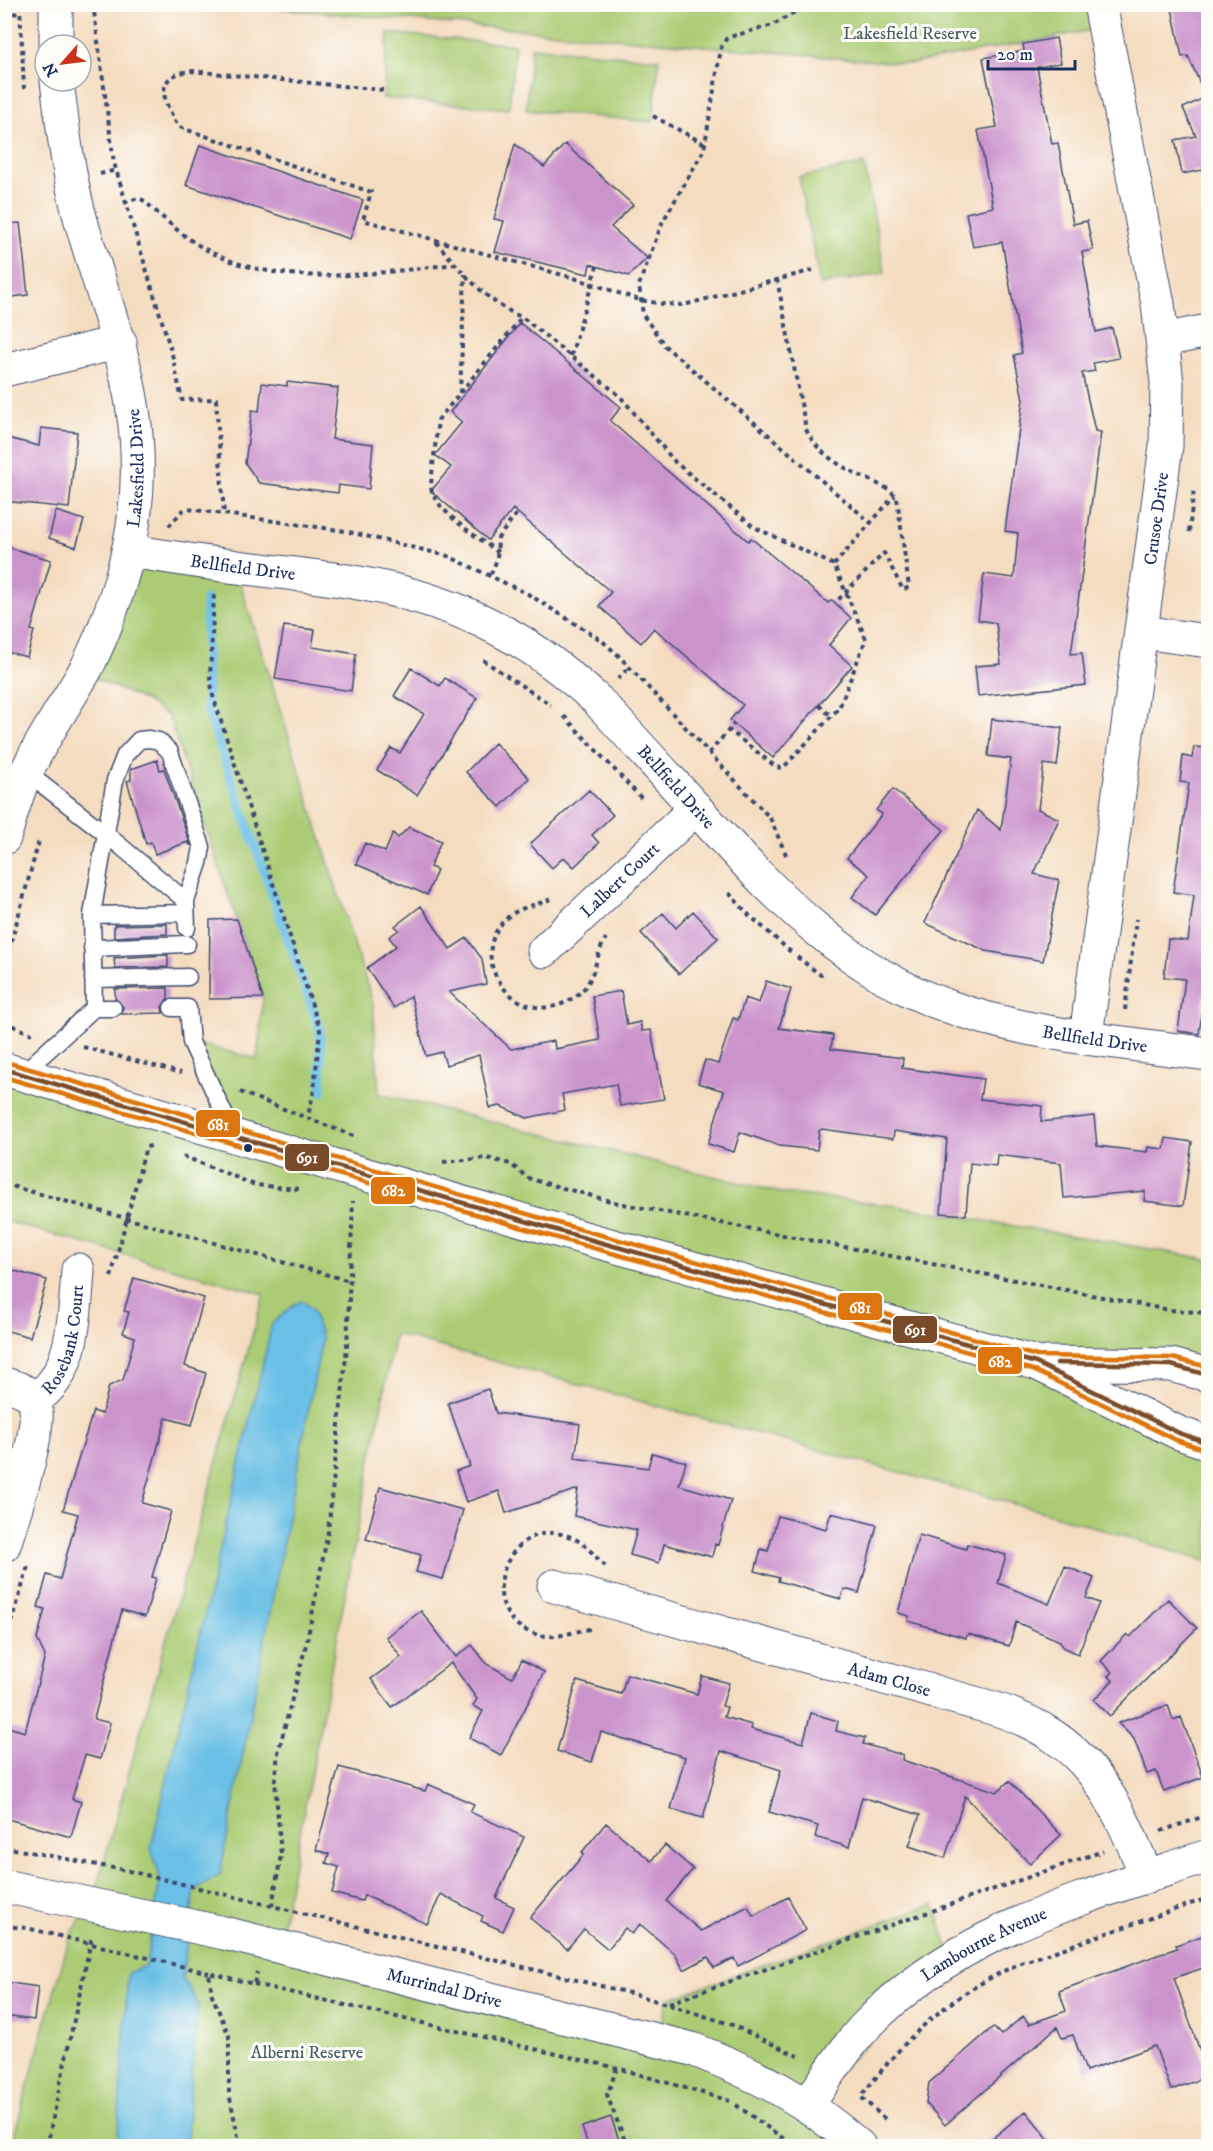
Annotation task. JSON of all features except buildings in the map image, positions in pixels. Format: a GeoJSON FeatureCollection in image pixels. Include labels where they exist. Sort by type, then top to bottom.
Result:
{"type":"FeatureCollection","features":[{"type":"Feature","properties":{"kind":"street"},"geometry":{"type":"LineString","coordinates":[[56,4],[56,33]]}},
{"type":"Feature","properties":{"kind":"street","name":"Crusoe Drive"},"geometry":{"type":"LineString","coordinates":[[1086,1036],[1142,632],[1166,446],[1168,410],[1163,339],[1100,4]]}},
{"type":"Feature","properties":{"kind":"street","name":"Lakesfield Drive"},"geometry":{"type":"LineString","coordinates":[[4,838],[16,789],[101,637],[128,551],[138,467],[135,417],[120,342],[82,226],[62,129],[58,93]]}},
{"type":"Feature","properties":{"kind":"street"},"geometry":{"type":"LineString","coordinates":[[1163,339],[1209,331]]}},
{"type":"Feature","properties":{"kind":"street"},"geometry":{"type":"LineString","coordinates":[[4,370],[120,342]]}},
{"type":"Feature","properties":{"kind":"street","name":"Bellfield Drive"},"geometry":{"type":"LineString","coordinates":[[128,551],[373,584],[431,600],[468,615],[533,649],[579,685],[797,913],[836,945],[878,973],[924,997],[1006,1024],[1209,1054]]}},
{"type":"Feature","properties":{"kind":"street"},"geometry":{"type":"LineString","coordinates":[[1142,632],[1209,641]]}},
{"type":"Feature","properties":{"kind":"street","name":"Lalbert Court"},"geometry":{"type":"LineString","coordinates":[[544,951],[696,808]]}},
{"type":"Feature","properties":{"kind":"street"},"geometry":{"type":"LineString","coordinates":[[13,1072],[585,1238],[1036,1363],[1179,1433],[1209,1443]]}},
{"type":"Feature","properties":{"kind":"street","name":"Rosebank Court"},"geometry":{"type":"LineString","coordinates":[[34,1399],[52,1387],[72,1337],[78,1270]]}},
{"type":"Feature","properties":{"kind":"street"},"geometry":{"type":"LineString","coordinates":[[1036,1363],[1171,1365],[1209,1375]]}},
{"type":"Feature","properties":{"kind":"street","name":"Rosebank Court"},"geometry":{"type":"LineString","coordinates":[[4,1384],[24,1390],[34,1399],[38,1413],[17,1554]]}},
{"type":"Feature","properties":{"kind":"street","name":"Adam Close"},"geometry":{"type":"LineString","coordinates":[[554,1586],[996,1709],[1033,1722],[1068,1746],[1102,1784],[1125,1822],[1148,1877]]}},
{"type":"Feature","properties":{"kind":"street","name":"Lambourne Avenue"},"geometry":{"type":"LineString","coordinates":[[808,2104],[864,2028],[907,1988],[942,1963],[996,1933],[1209,1856]]}},
{"type":"Feature","properties":{"kind":"street","name":"Murrindal Drive"},"geometry":{"type":"LineString","coordinates":[[4,1886],[190,1926],[680,2046],[731,2064],[808,2104],[859,2146]]}},
{"type":"Feature","properties":{"kind":"lane"},"geometry":{"type":"LineString","coordinates":[[94,1008],[92,915],[115,780],[129,748],[139,740],[149,739],[163,743],[177,766],[202,847],[186,921]]}},
{"type":"Feature","properties":{"kind":"lane"},"geometry":{"type":"LineString","coordinates":[[16,789],[106,834],[186,921]]}},
{"type":"Feature","properties":{"kind":"lane"},"geometry":{"type":"LineString","coordinates":[[92,915],[186,921]]}},
{"type":"Feature","properties":{"kind":"lane"},"geometry":{"type":"LineString","coordinates":[[93,948],[186,921]]}},
{"type":"Feature","properties":{"kind":"lane"},"geometry":{"type":"LineString","coordinates":[[93,979],[188,977]]}},
{"type":"Feature","properties":{"kind":"lane"},"geometry":{"type":"LineString","coordinates":[[13,1072],[94,1008],[113,1008]]}},
{"type":"Feature","properties":{"kind":"lane"},"geometry":{"type":"LineString","coordinates":[[172,1008],[188,1008],[191,1042],[234,1135]]}},
{"type":"Feature","properties":{"kind":"path"},"geometry":{"type":"LineString","coordinates":[[93,4],[114,163],[124,203],[165,333],[182,400],[216,399],[224,515]]}},
{"type":"Feature","properties":{"kind":"path"},"geometry":{"type":"LineString","coordinates":[[810,4],[773,25],[726,39],[721,48],[705,144],[693,170],[662,223],[641,276],[639,300],[648,326],[665,346],[871,523]]}},
{"type":"Feature","properties":{"kind":"path"},"geometry":{"type":"LineString","coordinates":[[1065,6],[1069,21]]}},
{"type":"Feature","properties":{"kind":"path"},"geometry":{"type":"LineString","coordinates":[[4,12],[20,14]]}},
{"type":"Feature","properties":{"kind":"path"},"geometry":{"type":"LineString","coordinates":[[383,90],[192,71],[178,72],[171,77],[165,85],[163,94],[179,127],[371,192],[363,220],[591,284],[639,300],[684,305],[817,269]]}},
{"type":"Feature","properties":{"kind":"path"},"geometry":{"type":"LineString","coordinates":[[653,116],[705,144]]}},
{"type":"Feature","properties":{"kind":"path"},"geometry":{"type":"LineString","coordinates":[[124,203],[138,198],[143,200],[176,230],[202,247],[249,266],[274,272],[297,275],[353,275],[456,264]]}},
{"type":"Feature","properties":{"kind":"path"},"geometry":{"type":"LineString","coordinates":[[436,241],[465,274],[506,311],[522,317],[620,396],[675,462],[754,527],[834,564],[866,639],[839,708],[783,768],[776,767],[729,730]]}},
{"type":"Feature","properties":{"kind":"path"},"geometry":{"type":"LineString","coordinates":[[571,356],[597,266]]}},
{"type":"Feature","properties":{"kind":"path"},"geometry":{"type":"LineString","coordinates":[[460,393],[465,274]]}},
{"type":"Feature","properties":{"kind":"path"},"geometry":{"type":"LineString","coordinates":[[777,279],[806,429],[811,440],[825,456],[896,495]]}},
{"type":"Feature","properties":{"kind":"path"},"geometry":{"type":"LineString","coordinates":[[498,552],[452,520],[430,491],[438,420],[522,317]]}},
{"type":"Feature","properties":{"kind":"path"},"geometry":{"type":"LineString","coordinates":[[834,564],[896,495]]}},
{"type":"Feature","properties":{"kind":"path"},"geometry":{"type":"LineString","coordinates":[[835,603],[884,553],[903,590],[909,587],[896,495]]}},
{"type":"Feature","properties":{"kind":"path"},"geometry":{"type":"LineString","coordinates":[[491,574],[498,552],[498,538],[517,513]]}},
{"type":"Feature","properties":{"kind":"path"},"geometry":{"type":"LineString","coordinates":[[204,594],[224,596]]}},
{"type":"Feature","properties":{"kind":"path"},"geometry":{"type":"LineString","coordinates":[[214,595],[210,676],[213,696],[320,1030],[314,1090],[308,1116]]}},
{"type":"Feature","properties":{"kind":"path"},"geometry":{"type":"LineString","coordinates":[[477,656],[552,706]]}},
{"type":"Feature","properties":{"kind":"path"},"geometry":{"type":"LineString","coordinates":[[819,705],[832,717]]}},
{"type":"Feature","properties":{"kind":"path"},"geometry":{"type":"LineString","coordinates":[[561,712],[645,803]]}},
{"type":"Feature","properties":{"kind":"path"},"geometry":{"type":"LineString","coordinates":[[709,753],[734,724]]}},
{"type":"Feature","properties":{"kind":"path"},"geometry":{"type":"LineString","coordinates":[[4,968],[40,836]]}},
{"type":"Feature","properties":{"kind":"path"},"geometry":{"type":"LineString","coordinates":[[4,1022],[35,1035]]}},
{"type":"Feature","properties":{"kind":"path"},"geometry":{"type":"LineString","coordinates":[[81,1047],[184,1074]]}},
{"type":"Feature","properties":{"kind":"path"},"geometry":{"type":"LineString","coordinates":[[231,1089],[308,1116],[357,1137]]}},
{"type":"Feature","properties":{"kind":"path"},"geometry":{"type":"LineString","coordinates":[[110,1281],[146,1148],[156,1144]]}},
{"type":"Feature","properties":{"kind":"path"},"geometry":{"type":"LineString","coordinates":[[177,1152],[221,1173],[255,1185],[306,1190]]}},
{"type":"Feature","properties":{"kind":"path"},"geometry":{"type":"LineString","coordinates":[[434,1161],[450,1164],[487,1158],[510,1164],[530,1179],[618,1203],[1158,1308],[1209,1313]]}},
{"type":"Feature","properties":{"kind":"path"},"geometry":{"type":"LineString","coordinates":[[4,1184],[350,1281]]}},
{"type":"Feature","properties":{"kind":"path"},"geometry":{"type":"LineString","coordinates":[[272,1906],[281,1855],[276,1768],[307,1641],[327,1542],[344,1380],[353,1198]]}},
{"type":"Feature","properties":{"kind":"path"},"geometry":{"type":"LineString","coordinates":[[4,1649],[17,1554]]}},
{"type":"Feature","properties":{"kind":"path"},"geometry":{"type":"LineString","coordinates":[[1160,1832],[1209,1815]]}},
{"type":"Feature","properties":{"kind":"path"},"geometry":{"type":"LineString","coordinates":[[4,1847],[129,1871],[669,2003],[730,2024],[805,2060]]}},
{"type":"Feature","properties":{"kind":"path"},"geometry":{"type":"LineString","coordinates":[[669,2003],[1106,1850]]}},
{"type":"Feature","properties":{"kind":"path"},"geometry":{"type":"LineString","coordinates":[[885,2119],[861,2097],[901,2045],[950,2002],[987,1979],[1021,1963],[1209,1898]]}},
{"type":"Feature","properties":{"kind":"path"},"geometry":{"type":"LineString","coordinates":[[47,2146],[99,1906]]}},
{"type":"Feature","properties":{"kind":"path"},"geometry":{"type":"LineString","coordinates":[[4,1926],[27,1928],[254,1984],[617,2068],[732,2102],[794,2146]]}},
{"type":"Feature","properties":{"kind":"path"},"geometry":{"type":"LineString","coordinates":[[254,1984],[258,1969]]}},
{"type":"Feature","properties":{"kind":"path"},"geometry":{"type":"LineString","coordinates":[[209,1973],[212,1995],[229,2036],[229,2093],[240,2146]]}},
{"type":"Feature","properties":{"kind":"path"},"geometry":{"type":"LineString","coordinates":[[617,2068],[607,2095],[627,2146]]}},
{"type":"Feature","properties":{"kind":"green space","name":"Lakesfield Reserve"},"geometry":{"type":"Polygon","coordinates":[[[1100,4],[1104,28],[910,64],[237,5],[1100,4]]]}},
{"type":"Feature","properties":{"kind":"green space"},"geometry":{"type":"Polygon","coordinates":[[[388,33],[515,45],[509,109],[383,98],[388,33]]]}},
{"type":"Feature","properties":{"kind":"green space"},"geometry":{"type":"Polygon","coordinates":[[[531,47],[659,59],[653,122],[526,110],[531,47]]]}},
{"type":"Feature","properties":{"kind":"green space"},"geometry":{"type":"Polygon","coordinates":[[[864,164],[885,273],[820,285],[799,177],[864,164]]]}},
{"type":"Feature","properties":{"kind":"green space","name":"Alberni Reserve"},"geometry":{"type":"Polygon","coordinates":[[[128,551],[235,567],[373,1004],[379,1094],[782,1193],[898,1206],[1208,1259],[1208,1375],[1038,1363],[1208,1443],[1208,1562],[1051,1514],[395,1334],[278,1947],[658,2039],[668,1999],[934,1904],[951,1956],[808,2104],[859,2146],[11,2146],[70,1936],[91,1903],[100,1875],[264,1294],[5,1221],[4,1069],[234,1134],[191,1042],[257,1059],[263,998],[169,717],[144,700],[83,673],[128,551]]]}},
{"type":"Feature","properties":{"kind":"water"},"geometry":{"type":"Polygon","coordinates":[[[302,1301],[312,1309],[322,1339],[220,1875],[195,1890],[182,1977],[198,2003],[186,2146],[117,2146],[128,1973],[146,1965],[160,1878],[151,1848],[272,1324],[295,1304],[302,1301]]]}},
{"type":"Feature","properties":{"kind":"waterway"},"geometry":{"type":"LineString","coordinates":[[206,599],[207,710],[320,1030],[322,1092]]}},
{"type":"Feature","properties":{"kind":"transit line","name":"681"},"geometry":{"type":"LineString","coordinates":[[6,1062],[565,1225],[1037,1356],[1172,1358],[1208,1367]]}},
{"type":"Feature","properties":{"kind":"transit line","name":"691"},"geometry":{"type":"LineString","coordinates":[[4,1069],[563,1232],[1036,1363],[1179,1433],[1208,1443]]}},
{"type":"Feature","properties":{"kind":"transit line","name":"682"},"geometry":{"type":"LineString","coordinates":[[4,1077],[561,1239],[1033,1370],[1176,1440],[1206,1450]]}},
{"type":"Feature","properties":{"kind":"transit line","name":"691"},"geometry":{"type":"LineString","coordinates":[[1057,1363],[1171,1365],[1208,1375]]}}]}
